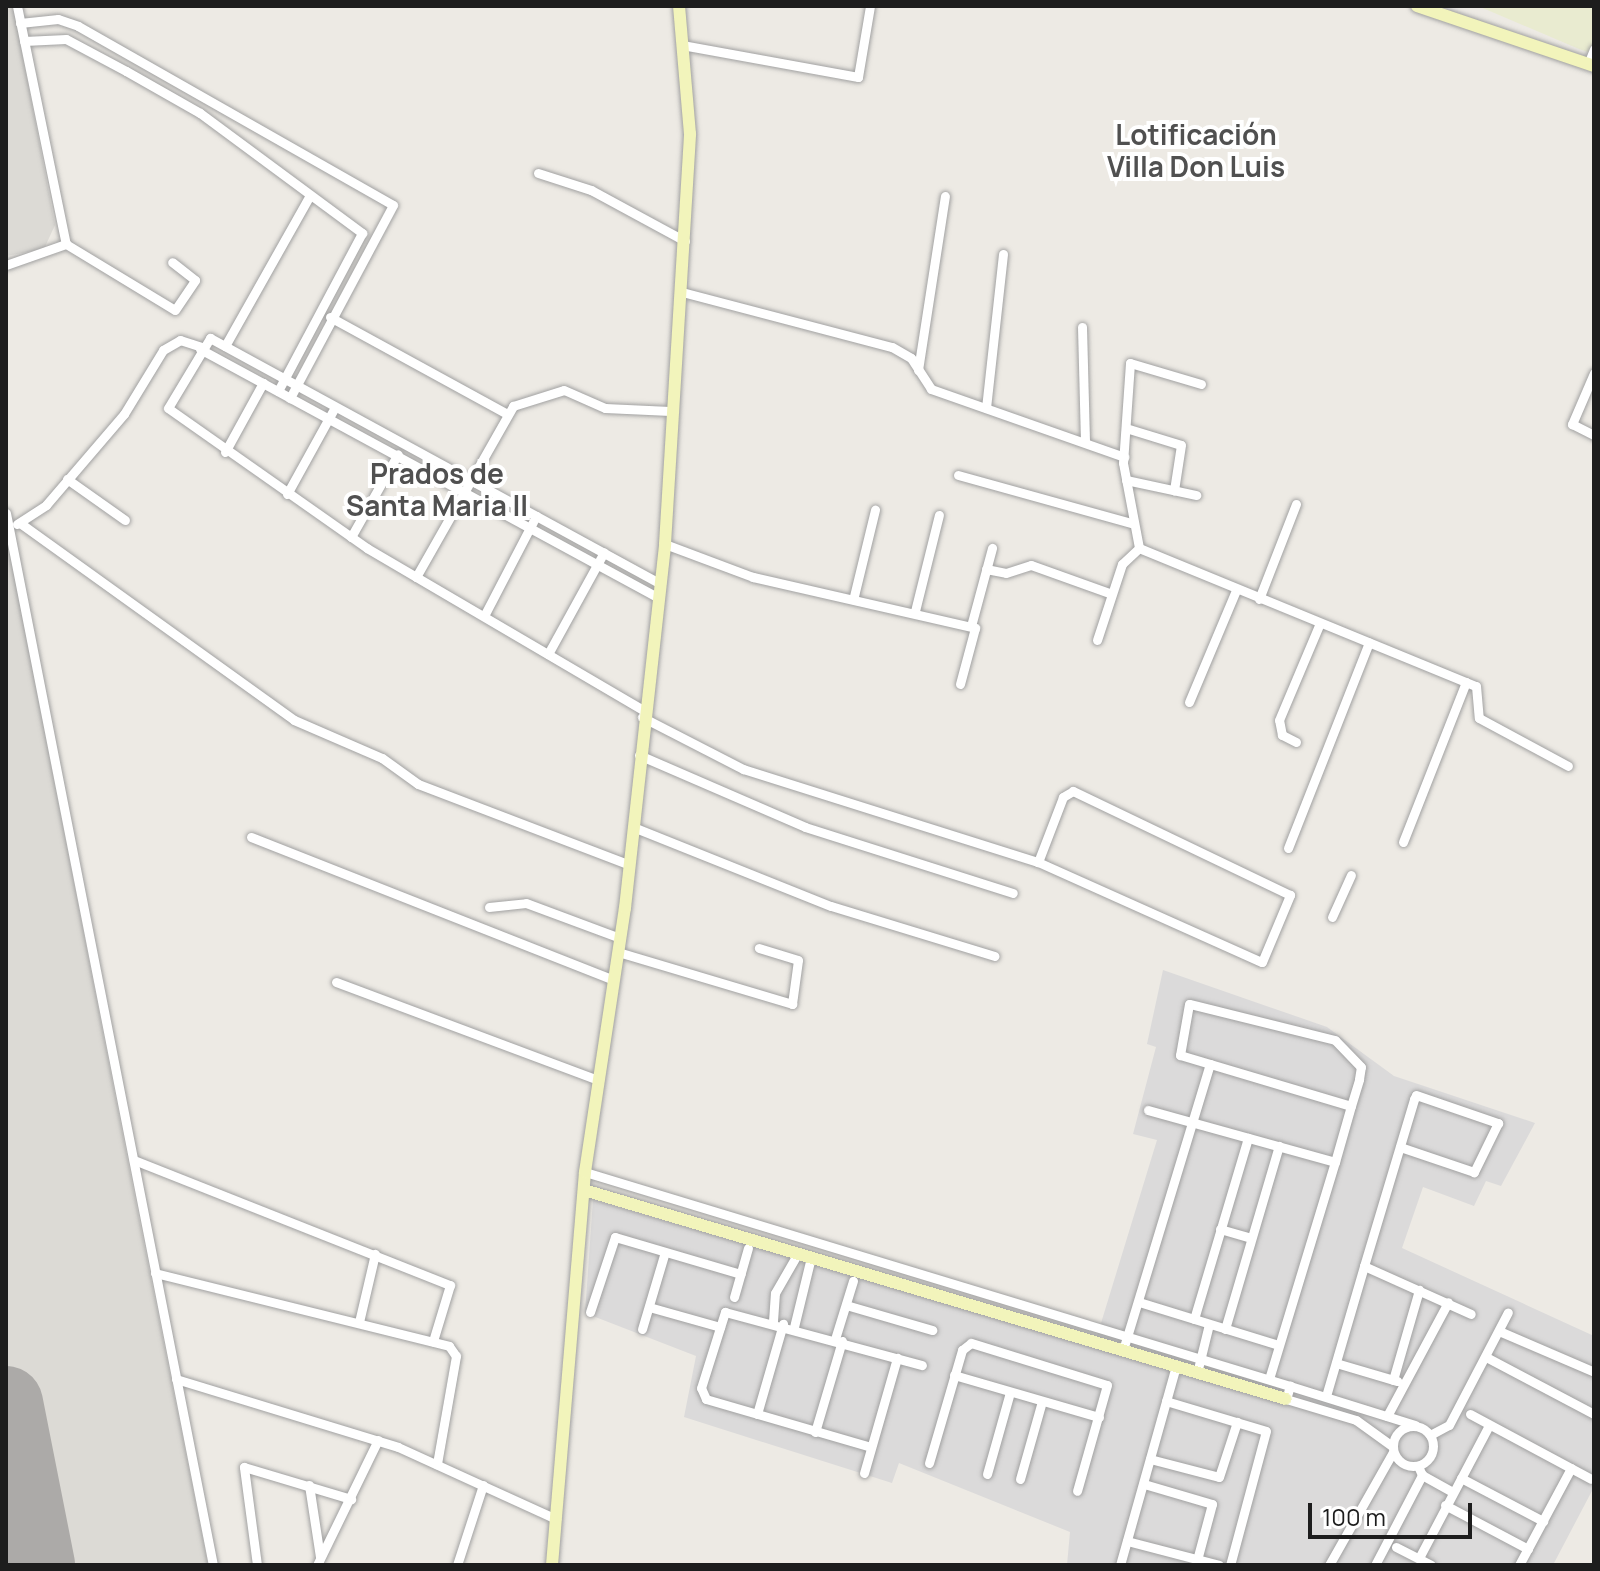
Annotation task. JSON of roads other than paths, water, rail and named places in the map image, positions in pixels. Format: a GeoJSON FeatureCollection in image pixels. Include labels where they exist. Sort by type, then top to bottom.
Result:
{"type":"FeatureCollection","features":[{"type":"Feature","properties":{"kind":"street"},"geometry":{"type":"LineString","coordinates":[[17,6],[66,244],[175,310],[195,280],[172,262]]}},
{"type":"Feature","properties":{"kind":"street"},"geometry":{"type":"LineString","coordinates":[[552,1565],[585,1172],[596,1079],[630,865],[643,713],[665,544],[670,411],[682,292],[690,134],[679,6]]}},
{"type":"Feature","properties":{"kind":"street"},"geometry":{"type":"LineString","coordinates":[[682,45],[858,77],[870,6]]}},
{"type":"Feature","properties":{"kind":"street"},"geometry":{"type":"LineString","coordinates":[[1417,6],[1591,65],[1594,49]]}},
{"type":"Feature","properties":{"kind":"street"},"geometry":{"type":"LineString","coordinates":[[20,23],[58,19],[134,58],[393,205],[290,398]]}},
{"type":"Feature","properties":{"kind":"street"},"geometry":{"type":"LineString","coordinates":[[24,41],[60,37],[200,113],[363,235],[278,391]]}},
{"type":"Feature","properties":{"kind":"street"},"geometry":{"type":"LineString","coordinates":[[126,71],[134,58]]}},
{"type":"Feature","properties":{"kind":"street"},"geometry":{"type":"LineString","coordinates":[[200,113],[208,100]]}},
{"type":"Feature","properties":{"kind":"street"},"geometry":{"type":"LineString","coordinates":[[213,123],[222,109]]}},
{"type":"Feature","properties":{"kind":"street"},"geometry":{"type":"LineString","coordinates":[[538,173],[591,190],[685,241]]}},
{"type":"Feature","properties":{"kind":"street"},"geometry":{"type":"LineString","coordinates":[[225,346],[310,195]]}},
{"type":"Feature","properties":{"kind":"street"},"geometry":{"type":"LineString","coordinates":[[918,370],[945,196]]}},
{"type":"Feature","properties":{"kind":"street"},"geometry":{"type":"LineString","coordinates":[[6,265],[66,244]]}},
{"type":"Feature","properties":{"kind":"street"},"geometry":{"type":"LineString","coordinates":[[986,408],[1003,254]]}},
{"type":"Feature","properties":{"kind":"street"},"geometry":{"type":"LineString","coordinates":[[682,292],[892,347],[918,370],[931,389],[1124,457]]}},
{"type":"Feature","properties":{"kind":"street"},"geometry":{"type":"LineString","coordinates":[[322,312],[505,413]]}},
{"type":"Feature","properties":{"kind":"street"},"geometry":{"type":"LineString","coordinates":[[1082,327],[1085,441]]}},
{"type":"Feature","properties":{"kind":"street"},"geometry":{"type":"LineString","coordinates":[[659,583],[208,338],[168,411],[351,537],[643,713],[743,769],[1038,862],[1262,962],[1290,895],[1070,791],[1038,862]]}},
{"type":"Feature","properties":{"kind":"street"},"geometry":{"type":"LineString","coordinates":[[8,525],[20,523],[67,479],[124,414],[163,350],[180,340],[201,348],[657,597]]}},
{"type":"Feature","properties":{"kind":"street"},"geometry":{"type":"LineString","coordinates":[[1201,384],[1130,363],[1129,429],[1124,457],[1131,523],[1139,548],[1466,682],[1480,691],[1479,718],[1568,766]]}},
{"type":"Feature","properties":{"kind":"street"},"geometry":{"type":"LineString","coordinates":[[1594,373],[1572,424],[1594,435]]}},
{"type":"Feature","properties":{"kind":"street"},"geometry":{"type":"LineString","coordinates":[[225,452],[263,383]]}},
{"type":"Feature","properties":{"kind":"street"},"geometry":{"type":"LineString","coordinates":[[416,577],[505,413],[564,390],[605,408],[670,411]]}},
{"type":"Feature","properties":{"kind":"street"},"geometry":{"type":"LineString","coordinates":[[287,494],[335,407]]}},
{"type":"Feature","properties":{"kind":"street"},"geometry":{"type":"LineString","coordinates":[[1129,429],[1181,445],[1174,490]]}},
{"type":"Feature","properties":{"kind":"street"},"geometry":{"type":"LineString","coordinates":[[351,537],[403,444]]}},
{"type":"Feature","properties":{"kind":"street"},"geometry":{"type":"LineString","coordinates":[[958,475],[1131,523]]}},
{"type":"Feature","properties":{"kind":"street"},"geometry":{"type":"LineString","coordinates":[[67,479],[125,520]]}},
{"type":"Feature","properties":{"kind":"street"},"geometry":{"type":"LineString","coordinates":[[1126,480],[1196,495]]}},
{"type":"Feature","properties":{"kind":"street"},"geometry":{"type":"LineString","coordinates":[[1259,599],[1296,504]]}},
{"type":"Feature","properties":{"kind":"street"},"geometry":{"type":"LineString","coordinates":[[854,596],[875,510]]}},
{"type":"Feature","properties":{"kind":"street"},"geometry":{"type":"LineString","coordinates":[[6,513],[213,1565]]}},
{"type":"Feature","properties":{"kind":"street"},"geometry":{"type":"LineString","coordinates":[[915,611],[939,515]]}},
{"type":"Feature","properties":{"kind":"street"},"geometry":{"type":"LineString","coordinates":[[484,616],[536,516]]}},
{"type":"Feature","properties":{"kind":"street"},"geometry":{"type":"LineString","coordinates":[[20,523],[294,720],[382,758],[418,784],[630,865]]}},
{"type":"Feature","properties":{"kind":"street"},"geometry":{"type":"LineString","coordinates":[[665,544],[753,577],[854,596],[971,626]]}},
{"type":"Feature","properties":{"kind":"street"},"geometry":{"type":"LineString","coordinates":[[960,684],[977,637],[971,626],[992,548]]}},
{"type":"Feature","properties":{"kind":"street"},"geometry":{"type":"LineString","coordinates":[[1097,640],[1109,593],[1125,559],[1139,548]]}},
{"type":"Feature","properties":{"kind":"street"},"geometry":{"type":"LineString","coordinates":[[548,654],[604,552]]}},
{"type":"Feature","properties":{"kind":"street"},"geometry":{"type":"LineString","coordinates":[[986,569],[1006,573],[1031,565],[1109,593]]}},
{"type":"Feature","properties":{"kind":"street"},"geometry":{"type":"LineString","coordinates":[[1189,702],[1236,590]]}},
{"type":"Feature","properties":{"kind":"street"},"geometry":{"type":"LineString","coordinates":[[1296,742],[1282,735],[1279,720],[1320,623]]}},
{"type":"Feature","properties":{"kind":"street"},"geometry":{"type":"LineString","coordinates":[[1288,848],[1369,642]]}},
{"type":"Feature","properties":{"kind":"street"},"geometry":{"type":"LineString","coordinates":[[1403,842],[1466,682]]}},
{"type":"Feature","properties":{"kind":"street"},"geometry":{"type":"LineString","coordinates":[[639,755],[805,827],[1013,893]]}},
{"type":"Feature","properties":{"kind":"street"},"geometry":{"type":"LineString","coordinates":[[633,827],[819,902],[995,956]]}},
{"type":"Feature","properties":{"kind":"street"},"geometry":{"type":"LineString","coordinates":[[251,837],[612,979]]}},
{"type":"Feature","properties":{"kind":"street"},"geometry":{"type":"LineString","coordinates":[[1332,917],[1351,875]]}},
{"type":"Feature","properties":{"kind":"street"},"geometry":{"type":"LineString","coordinates":[[489,907],[526,903],[620,938]]}},
{"type":"Feature","properties":{"kind":"street"},"geometry":{"type":"LineString","coordinates":[[618,952],[790,1005],[798,960],[759,948]]}},
{"type":"Feature","properties":{"kind":"street"},"geometry":{"type":"LineString","coordinates":[[336,982],[596,1079]]}},
{"type":"Feature","properties":{"kind":"street"},"geometry":{"type":"LineString","coordinates":[[1269,1379],[1335,1162],[1351,1106],[1361,1067],[1341,1043],[1193,1001],[1177,1050],[1210,1064],[1351,1106]]}},
{"type":"Feature","properties":{"kind":"street"},"geometry":{"type":"LineString","coordinates":[[1123,1350],[1210,1064]]}},
{"type":"Feature","properties":{"kind":"street"},"geometry":{"type":"LineString","coordinates":[[1326,1396],[1400,1147],[1420,1094],[1498,1123],[1474,1172],[1400,1147]]}},
{"type":"Feature","properties":{"kind":"street"},"geometry":{"type":"LineString","coordinates":[[1148,1110],[1335,1162]]}},
{"type":"Feature","properties":{"kind":"street"},"geometry":{"type":"LineString","coordinates":[[1194,1319],[1248,1138]]}},
{"type":"Feature","properties":{"kind":"street"},"geometry":{"type":"LineString","coordinates":[[1225,1329],[1279,1146]]}},
{"type":"Feature","properties":{"kind":"street"},"geometry":{"type":"LineString","coordinates":[[134,1160],[375,1254],[452,1288],[433,1341]]}},
{"type":"Feature","properties":{"kind":"street"},"geometry":{"type":"LineString","coordinates":[[585,1172],[1269,1379],[1288,1392],[1356,1420],[1453,1492]]}},
{"type":"Feature","properties":{"kind":"street"},"geometry":{"type":"LineString","coordinates":[[584,1190],[1197,1373],[1288,1392],[1326,1396],[1415,1425],[1430,1435],[1432,1453],[1420,1470],[1375,1565]]}},
{"type":"Feature","properties":{"kind":"street"},"geometry":{"type":"LineString","coordinates":[[1220,1229],[1251,1238]]}},
{"type":"Feature","properties":{"kind":"street"},"geometry":{"type":"LineString","coordinates":[[590,1312],[613,1237],[741,1274]]}},
{"type":"Feature","properties":{"kind":"street"},"geometry":{"type":"LineString","coordinates":[[734,1297],[748,1248]]}},
{"type":"Feature","properties":{"kind":"street"},"geometry":{"type":"LineString","coordinates":[[642,1329],[665,1252]]}},
{"type":"Feature","properties":{"kind":"street"},"geometry":{"type":"LineString","coordinates":[[359,1322],[375,1254]]}},
{"type":"Feature","properties":{"kind":"street"},"geometry":{"type":"LineString","coordinates":[[757,1414],[778,1323],[775,1293],[804,1255]]}},
{"type":"Feature","properties":{"kind":"street"},"geometry":{"type":"LineString","coordinates":[[794,1327],[804,1255]]}},
{"type":"Feature","properties":{"kind":"street"},"geometry":{"type":"LineString","coordinates":[[1364,1266],[1471,1314]]}},
{"type":"Feature","properties":{"kind":"street"},"geometry":{"type":"LineString","coordinates":[[155,1273],[433,1341],[456,1356],[437,1464]]}},
{"type":"Feature","properties":{"kind":"street"},"geometry":{"type":"LineString","coordinates":[[815,1432],[853,1281]]}},
{"type":"Feature","properties":{"kind":"street"},"geometry":{"type":"LineString","coordinates":[[1387,1416],[1419,1290]]}},
{"type":"Feature","properties":{"kind":"street"},"geometry":{"type":"LineString","coordinates":[[1139,1302],[1279,1345]]}},
{"type":"Feature","properties":{"kind":"street"},"geometry":{"type":"LineString","coordinates":[[1398,1382],[1448,1302]]}},
{"type":"Feature","properties":{"kind":"street"},"geometry":{"type":"LineString","coordinates":[[846,1305],[932,1330]]}},
{"type":"Feature","properties":{"kind":"street"},"geometry":{"type":"LineString","coordinates":[[649,1307],[720,1327]]}},
{"type":"Feature","properties":{"kind":"street"},"geometry":{"type":"LineString","coordinates":[[871,1447],[757,1414],[701,1394],[720,1327],[730,1308],[922,1365]]}},
{"type":"Feature","properties":{"kind":"street"},"geometry":{"type":"LineString","coordinates":[[1430,1435],[1449,1425],[1508,1312]]}},
{"type":"Feature","properties":{"kind":"street"},"geometry":{"type":"LineString","coordinates":[[1197,1373],[1209,1324]]}},
{"type":"Feature","properties":{"kind":"street"},"geometry":{"type":"LineString","coordinates":[[1499,1331],[1594,1372]]}},
{"type":"Feature","properties":{"kind":"street"},"geometry":{"type":"LineString","coordinates":[[929,1463],[954,1375],[969,1343],[1105,1383],[1099,1417],[1077,1491]]}},
{"type":"Feature","properties":{"kind":"street"},"geometry":{"type":"LineString","coordinates":[[1486,1357],[1594,1414]]}},
{"type":"Feature","properties":{"kind":"street"},"geometry":{"type":"LineString","coordinates":[[864,1473],[897,1358]]}},
{"type":"Feature","properties":{"kind":"street"},"geometry":{"type":"LineString","coordinates":[[1336,1363],[1398,1382]]}},
{"type":"Feature","properties":{"kind":"street"},"geometry":{"type":"LineString","coordinates":[[1120,1565],[1176,1366]]}},
{"type":"Feature","properties":{"kind":"street"},"geometry":{"type":"LineString","coordinates":[[954,1375],[1099,1417]]}},
{"type":"Feature","properties":{"kind":"street"},"geometry":{"type":"LineString","coordinates":[[176,1379],[378,1440],[556,1519]]}},
{"type":"Feature","properties":{"kind":"street"},"geometry":{"type":"LineString","coordinates":[[987,1474],[1010,1392]]}},
{"type":"Feature","properties":{"kind":"street"},"geometry":{"type":"LineString","coordinates":[[1020,1479],[1042,1401]]}},
{"type":"Feature","properties":{"kind":"street"},"geometry":{"type":"LineString","coordinates":[[1166,1401],[1237,1422],[1266,1437],[1230,1565]]}},
{"type":"Feature","properties":{"kind":"street"},"geometry":{"type":"LineString","coordinates":[[1470,1414],[1591,1479]]}},
{"type":"Feature","properties":{"kind":"street"},"geometry":{"type":"LineString","coordinates":[[1150,1459],[1219,1477],[1237,1422]]}},
{"type":"Feature","properties":{"kind":"street"},"geometry":{"type":"LineString","coordinates":[[1329,1565],[1402,1428],[1415,1425]]}},
{"type":"Feature","properties":{"kind":"street"},"geometry":{"type":"LineString","coordinates":[[1419,1558],[1489,1425]]}},
{"type":"Feature","properties":{"kind":"street"},"geometry":{"type":"LineString","coordinates":[[319,1561],[378,1440]]}},
{"type":"Feature","properties":{"kind":"street"},"geometry":{"type":"LineString","coordinates":[[1519,1565],[1571,1468]]}},
{"type":"Feature","properties":{"kind":"street"},"geometry":{"type":"LineString","coordinates":[[257,1565],[241,1469],[309,1485],[351,1499]]}},
{"type":"Feature","properties":{"kind":"street"},"geometry":{"type":"LineString","coordinates":[[1461,1478],[1543,1521]]}},
{"type":"Feature","properties":{"kind":"street"},"geometry":{"type":"LineString","coordinates":[[1144,1484],[1212,1504],[1197,1560]]}},
{"type":"Feature","properties":{"kind":"street"},"geometry":{"type":"LineString","coordinates":[[309,1485],[319,1561]]}},
{"type":"Feature","properties":{"kind":"street"},"geometry":{"type":"LineString","coordinates":[[457,1565],[483,1485]]}},
{"type":"Feature","properties":{"kind":"street"},"geometry":{"type":"LineString","coordinates":[[1445,1505],[1528,1549]]}},
{"type":"Feature","properties":{"kind":"street"},"geometry":{"type":"LineString","coordinates":[[1127,1541],[1219,1565]]}},
{"type":"Feature","properties":{"kind":"street"},"geometry":{"type":"LineString","coordinates":[[1396,1547],[1431,1565]]}},
{"type":"Feature","properties":{"kind":"district","name":"Lotificación Villa Don Luis"},"geometry":{"type":"Point","coordinates":[1196,150]}},
{"type":"Feature","properties":{"kind":"district","name":"Prados de Santa Maria II"},"geometry":{"type":"Point","coordinates":[437,489]}}]}
